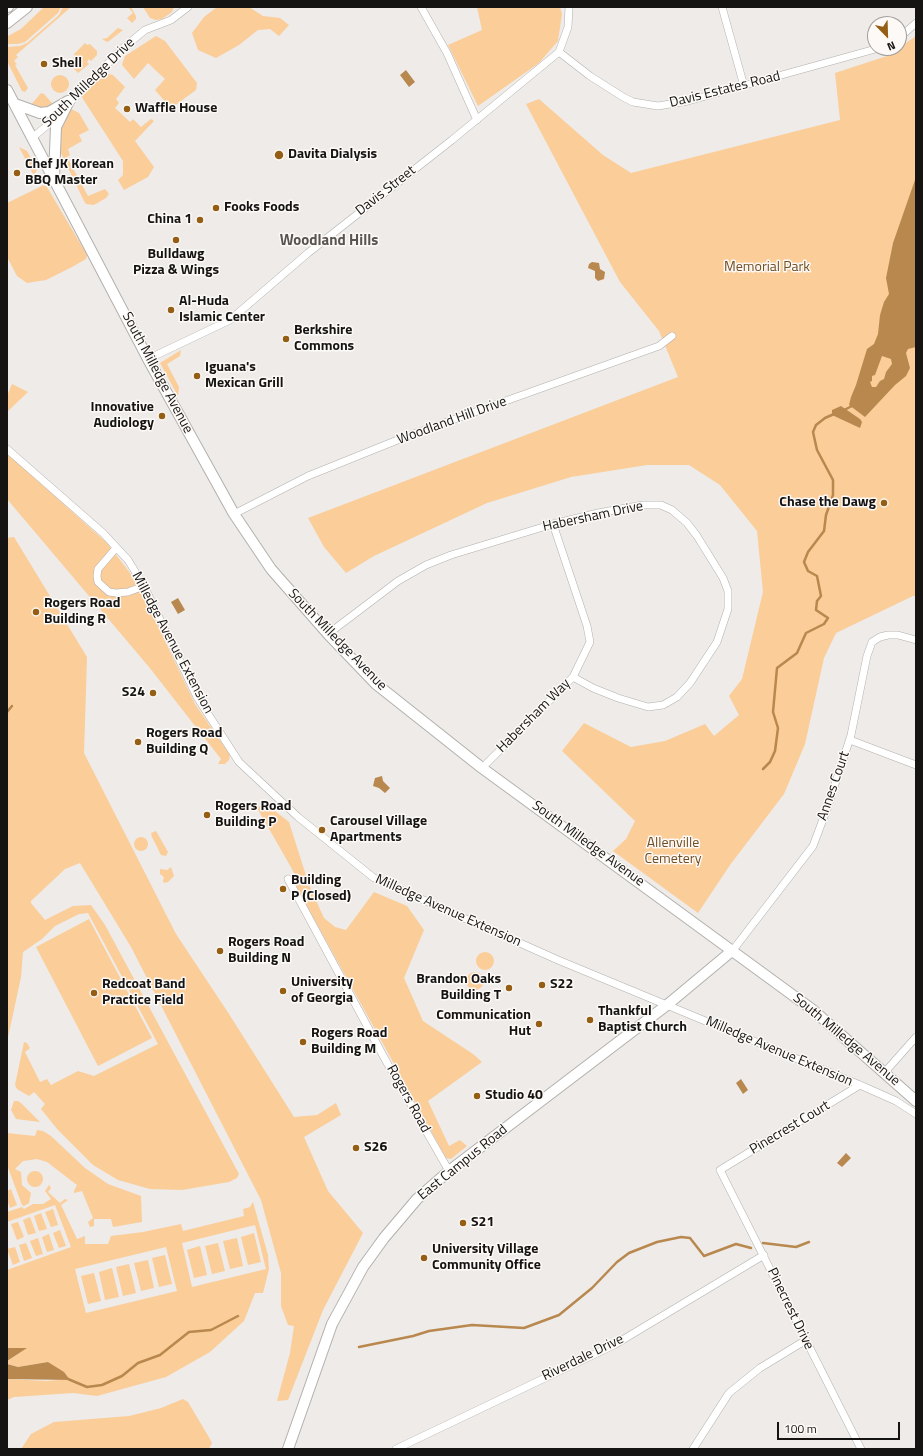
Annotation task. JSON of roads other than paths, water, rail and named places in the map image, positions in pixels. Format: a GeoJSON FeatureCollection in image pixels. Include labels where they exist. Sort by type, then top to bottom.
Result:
{"type":"FeatureCollection","features":[{"type":"Feature","properties":{"kind":"main road"},"geometry":{"type":"LineString","coordinates":[[7,23],[27,7]]}},
{"type":"Feature","properties":{"kind":"main road","name":"South Milledge Avenue"},"geometry":{"type":"LineString","coordinates":[[7,90],[33,137],[148,359],[234,514],[271,569],[328,634],[376,684],[482,768],[733,950],[813,1010],[916,1100]]}},
{"type":"Feature","properties":{"kind":"main road"},"geometry":{"type":"LineString","coordinates":[[15,104],[32,111],[45,113],[69,101]]}},
{"type":"Feature","properties":{"kind":"main road"},"geometry":{"type":"LineString","coordinates":[[54,179],[56,127],[69,101]]}},
{"type":"Feature","properties":{"kind":"main road","name":"East Campus Road"},"geometry":{"type":"LineString","coordinates":[[288,1449],[332,1324],[359,1274],[393,1227],[418,1199],[449,1171],[667,1005],[733,950]]}},
{"type":"Feature","properties":{"kind":"street","name":"South Milledge Drive"},"geometry":{"type":"LineString","coordinates":[[33,137],[49,124],[69,101],[114,56],[145,30],[171,20],[188,7]]}},
{"type":"Feature","properties":{"kind":"street"},"geometry":{"type":"LineString","coordinates":[[421,7],[446,54],[477,120]]}},
{"type":"Feature","properties":{"kind":"street"},"geometry":{"type":"LineString","coordinates":[[559,52],[568,27],[569,7]]}},
{"type":"Feature","properties":{"kind":"street"},"geometry":{"type":"LineString","coordinates":[[722,7],[744,86]]}},
{"type":"Feature","properties":{"kind":"street"},"geometry":{"type":"LineString","coordinates":[[907,31],[916,23]]}},
{"type":"Feature","properties":{"kind":"street","name":"Davis Street"},"geometry":{"type":"LineString","coordinates":[[148,359],[230,320],[308,253],[477,120],[559,52]]}},
{"type":"Feature","properties":{"kind":"street","name":"Davis Estates Road"},"geometry":{"type":"LineString","coordinates":[[559,52],[607,88],[628,100],[658,106],[671,105],[867,52]]}},
{"type":"Feature","properties":{"kind":"street","name":"Woodland Hill Drive"},"geometry":{"type":"LineString","coordinates":[[234,514],[308,476],[405,437],[659,346],[672,336]]}},
{"type":"Feature","properties":{"kind":"street","name":"Milledge Avenue Extension"},"geometry":{"type":"LineString","coordinates":[[7,449],[103,533],[128,560],[144,586],[197,697],[239,762],[298,817],[374,878],[437,907],[667,1005],[860,1085],[896,1101],[916,1114]]}},
{"type":"Feature","properties":{"kind":"street","name":"Habersham Drive"},"geometry":{"type":"LineString","coordinates":[[328,634],[398,581],[426,565],[458,553],[553,524],[598,513],[643,505],[660,505],[672,510],[687,523],[697,536],[723,578],[728,596],[727,616],[717,642],[690,683],[677,697],[666,704],[656,707],[642,705],[593,688],[573,676]]}},
{"type":"Feature","properties":{"kind":"street","name":"Habersham Way"},"geometry":{"type":"LineString","coordinates":[[482,768],[573,676],[590,642],[587,626],[553,524]]}},
{"type":"Feature","properties":{"kind":"street"},"geometry":{"type":"LineString","coordinates":[[116,548],[98,569],[96,576],[98,582],[109,592],[116,593],[128,592],[144,586]]}},
{"type":"Feature","properties":{"kind":"street","name":"Annes Court"},"geometry":{"type":"LineString","coordinates":[[733,950],[813,846],[850,740],[867,656],[872,642],[888,635],[898,635],[916,640]]}},
{"type":"Feature","properties":{"kind":"street"},"geometry":{"type":"LineString","coordinates":[[850,740],[916,765]]}},
{"type":"Feature","properties":{"kind":"street","name":"Rogers Road"},"geometry":{"type":"LineString","coordinates":[[288,879],[386,1061],[449,1171]]}},
{"type":"Feature","properties":{"kind":"street"},"geometry":{"type":"LineString","coordinates":[[885,1072],[916,1037]]}},
{"type":"Feature","properties":{"kind":"street","name":"Pinecrest Court"},"geometry":{"type":"LineString","coordinates":[[720,1170],[860,1085]]}},
{"type":"Feature","properties":{"kind":"street","name":"Pinecrest Drive"},"geometry":{"type":"LineString","coordinates":[[720,1170],[861,1449]]}},
{"type":"Feature","properties":{"kind":"street","name":"Riverdale Drive"},"geometry":{"type":"LineString","coordinates":[[396,1449],[614,1344],[764,1255]]}},
{"type":"Feature","properties":{"kind":"street"},"geometry":{"type":"LineString","coordinates":[[693,1449],[729,1393],[760,1368],[806,1340]]}},
{"type":"Feature","properties":{"kind":"waterway"},"geometry":{"type":"LineString","coordinates":[[844,410],[854,405]]}},
{"type":"Feature","properties":{"kind":"waterway"},"geometry":{"type":"LineString","coordinates":[[763,769],[770,762],[775,751],[778,728],[773,712],[777,668],[797,653],[806,633],[824,624],[828,618],[816,610],[817,601],[821,596],[817,576],[808,571],[804,562],[808,552],[824,531],[826,515],[833,495],[833,480],[817,450],[813,432],[816,425],[825,418],[834,414]]}},
{"type":"Feature","properties":{"kind":"waterway"},"geometry":{"type":"LineString","coordinates":[[7,712],[12,706]]}},
{"type":"Feature","properties":{"kind":"waterway"},"geometry":{"type":"LineString","coordinates":[[359,1347],[413,1336],[429,1331],[472,1325],[524,1328],[559,1315],[592,1288],[617,1262],[629,1253],[657,1242],[681,1237],[690,1238],[704,1256],[736,1244],[751,1248]]}},
{"type":"Feature","properties":{"kind":"waterway"},"geometry":{"type":"LineString","coordinates":[[763,1243],[796,1247],[809,1242]]}},
{"type":"Feature","properties":{"kind":"waterway"},"geometry":{"type":"LineString","coordinates":[[68,1379],[87,1387],[102,1385],[122,1376],[138,1363],[160,1355],[189,1332],[211,1330],[238,1316]]}},
{"type":"Feature","properties":{"kind":"place","name":"Shell"},"geometry":{"type":"Point","coordinates":[44,64]}},
{"type":"Feature","properties":{"kind":"place","name":"Waffle House"},"geometry":{"type":"Point","coordinates":[127,109]}},
{"type":"Feature","properties":{"kind":"place","name":"Davita Dialysis"},"geometry":{"type":"Point","coordinates":[279,155]}},
{"type":"Feature","properties":{"kind":"place","name":"Chef JK Korean BBQ Master"},"geometry":{"type":"Point","coordinates":[17,173]}},
{"type":"Feature","properties":{"kind":"place","name":"Fooks Foods"},"geometry":{"type":"Point","coordinates":[216,208]}},
{"type":"Feature","properties":{"kind":"place","name":"China 1"},"geometry":{"type":"Point","coordinates":[200,220]}},
{"type":"Feature","properties":{"kind":"place","name":"Bulldawg Pizza & Wings"},"geometry":{"type":"Point","coordinates":[176,240]}},
{"type":"Feature","properties":{"kind":"place","name":"Al-Huda Islamic Center"},"geometry":{"type":"Point","coordinates":[171,310]}},
{"type":"Feature","properties":{"kind":"place","name":"Berkshire Commons"},"geometry":{"type":"Point","coordinates":[286,339]}},
{"type":"Feature","properties":{"kind":"place","name":"Iguana's Mexican Grill"},"geometry":{"type":"Point","coordinates":[197,376]}},
{"type":"Feature","properties":{"kind":"place","name":"Innovative Audiology"},"geometry":{"type":"Point","coordinates":[162,416]}},
{"type":"Feature","properties":{"kind":"place","name":"Chase the Dawg"},"geometry":{"type":"Point","coordinates":[884,503]}},
{"type":"Feature","properties":{"kind":"place","name":"Rogers Road Building R"},"geometry":{"type":"Point","coordinates":[36,612]}},
{"type":"Feature","properties":{"kind":"place","name":"S24"},"geometry":{"type":"Point","coordinates":[153,693]}},
{"type":"Feature","properties":{"kind":"place","name":"Rogers Road Building Q"},"geometry":{"type":"Point","coordinates":[138,742]}},
{"type":"Feature","properties":{"kind":"place","name":"Rogers Road Building P"},"geometry":{"type":"Point","coordinates":[207,815]}},
{"type":"Feature","properties":{"kind":"place","name":"Carousel Village Apartments"},"geometry":{"type":"Point","coordinates":[322,830]}},
{"type":"Feature","properties":{"kind":"place","name":"Building P (Closed)"},"geometry":{"type":"Point","coordinates":[283,889]}},
{"type":"Feature","properties":{"kind":"place","name":"Rogers Road Building N"},"geometry":{"type":"Point","coordinates":[220,951]}},
{"type":"Feature","properties":{"kind":"place","name":"S22"},"geometry":{"type":"Point","coordinates":[542,985]}},
{"type":"Feature","properties":{"kind":"place","name":"Brandon Oaks Building T"},"geometry":{"type":"Point","coordinates":[509,988]}},
{"type":"Feature","properties":{"kind":"place","name":"University of Georgia"},"geometry":{"type":"Point","coordinates":[283,991]}},
{"type":"Feature","properties":{"kind":"place","name":"Redcoat Band Practice Field"},"geometry":{"type":"Point","coordinates":[94,993]}},
{"type":"Feature","properties":{"kind":"place","name":"Thankful Baptist Church"},"geometry":{"type":"Point","coordinates":[590,1020]}},
{"type":"Feature","properties":{"kind":"place","name":"Communication Hut"},"geometry":{"type":"Point","coordinates":[539,1024]}},
{"type":"Feature","properties":{"kind":"place","name":"Rogers Road Building M"},"geometry":{"type":"Point","coordinates":[303,1042]}},
{"type":"Feature","properties":{"kind":"place","name":"Studio 40"},"geometry":{"type":"Point","coordinates":[477,1096]}},
{"type":"Feature","properties":{"kind":"place","name":"S26"},"geometry":{"type":"Point","coordinates":[356,1148]}},
{"type":"Feature","properties":{"kind":"place","name":"S21"},"geometry":{"type":"Point","coordinates":[463,1223]}},
{"type":"Feature","properties":{"kind":"place","name":"University Village Community Office"},"geometry":{"type":"Point","coordinates":[424,1258]}},
{"type":"Feature","properties":{"kind":"district","name":"Woodland Hills"},"geometry":{"type":"Point","coordinates":[329,241]}},
{"type":"Feature","properties":{"kind":"park label","name":"Memorial Park"},"geometry":{"type":"Point","coordinates":[767,268]}},
{"type":"Feature","properties":{"kind":"park label","name":"Allenville Cemetery"},"geometry":{"type":"Point","coordinates":[673,852]}}]}
